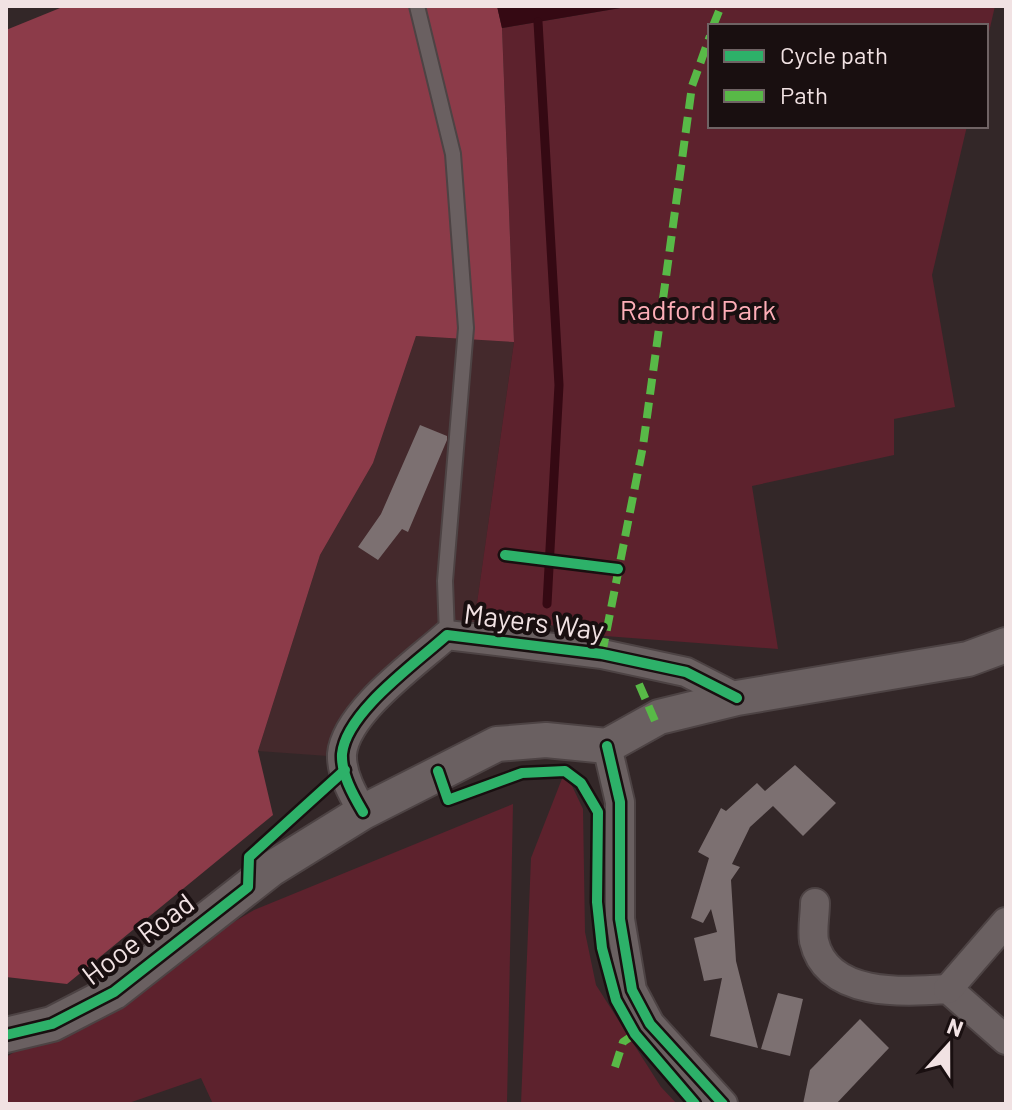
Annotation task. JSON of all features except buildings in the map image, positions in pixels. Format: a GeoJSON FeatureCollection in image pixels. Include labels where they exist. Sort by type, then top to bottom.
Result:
{"type":"FeatureCollection","features":[{"type":"Feature","properties":{"kind":"street","name":"Mayers Way"},"geometry":{"type":"LineString","coordinates":[[363,812],[349,787],[342,757],[347,732],[447,635],[616,657],[686,672],[737,698]]}},
{"type":"Feature","properties":{"kind":"street"},"geometry":{"type":"LineString","coordinates":[[723,1104],[650,1024],[632,990],[620,919],[620,802],[607,746],[659,717],[737,698],[968,659],[1006,645]]}},
{"type":"Feature","properties":{"kind":"street","name":"Hooe Road"},"geometry":{"type":"LineString","coordinates":[[6,1035],[52,1024],[114,992],[271,869],[363,812],[497,744],[546,740],[607,746]]}},
{"type":"Feature","properties":{"kind":"street"},"geometry":{"type":"LineString","coordinates":[[815,903],[814,941],[826,965],[867,989],[897,992],[948,989],[1006,1040]]}},
{"type":"Feature","properties":{"kind":"street"},"geometry":{"type":"LineString","coordinates":[[948,989],[1006,922]]}},
{"type":"Feature","properties":{"kind":"lane"},"geometry":{"type":"LineString","coordinates":[[417,6],[453,154],[466,328],[445,581],[447,635]]}},
{"type":"Feature","properties":{"kind":"shaded area"},"geometry":{"type":"Polygon","coordinates":[[[65,6],[497,6],[502,28],[514,342],[416,336],[373,463],[320,555],[258,751],[273,815],[67,984],[6,977],[6,30],[65,6]]]}},
{"type":"Feature","properties":{"kind":"shaded area"},"geometry":{"type":"Polygon","coordinates":[[[497,6],[632,6],[502,28],[497,6]]]}},
{"type":"Feature","properties":{"kind":"shaded area"},"geometry":{"type":"Polygon","coordinates":[[[416,336],[514,342],[472,639],[446,635],[342,757],[258,751],[320,555],[373,463],[416,336]]]}},
{"type":"Feature","properties":{"kind":"green space","name":"Radford Park"},"geometry":{"type":"Polygon","coordinates":[[[632,6],[995,6],[988,36],[988,24],[708,24],[708,128],[967,128],[932,275],[955,407],[894,419],[894,455],[752,486],[778,649],[605,636],[476,610],[514,342],[502,28],[632,6]]]}},
{"type":"Feature","properties":{"kind":"green space"},"geometry":{"type":"Polygon","coordinates":[[[565,771],[583,809],[585,932],[596,985],[661,1087],[677,1104],[521,1104],[531,858],[565,771]]]}},
{"type":"Feature","properties":{"kind":"green space"},"geometry":{"type":"Polygon","coordinates":[[[513,804],[507,1104],[213,1104],[201,1078],[126,1104],[6,1104],[6,1057],[254,910],[513,804]]]}},
{"type":"Feature","properties":{"kind":"waterway"},"geometry":{"type":"LineString","coordinates":[[538,22],[559,385],[547,604]]}},
{"type":"Feature","properties":{"kind":"marked path"},"geometry":{"type":"LineString","coordinates":[[714,24],[721,6]]}},
{"type":"Feature","properties":{"kind":"marked path"},"geometry":{"type":"LineString","coordinates":[[602,654],[643,446],[692,86],[708,42]]}},
{"type":"Feature","properties":{"kind":"marked path"},"geometry":{"type":"LineString","coordinates":[[639,684],[655,721]]}},
{"type":"Feature","properties":{"kind":"marked path"},"geometry":{"type":"LineString","coordinates":[[615,1067],[623,1042],[641,1030]]}},
{"type":"Feature","properties":{"kind":"cycle path"},"geometry":{"type":"LineString","coordinates":[[505,555],[618,569]]}},
{"type":"Feature","properties":{"kind":"cycle path"},"geometry":{"type":"LineString","coordinates":[[363,812],[343,769],[342,754],[346,738],[384,689],[447,635],[602,654],[686,672],[737,698]]}},
{"type":"Feature","properties":{"kind":"cycle path"},"geometry":{"type":"LineString","coordinates":[[607,746],[620,802],[620,919],[632,990],[650,1024],[723,1104]]}},
{"type":"Feature","properties":{"kind":"cycle path"},"geometry":{"type":"LineString","coordinates":[[6,1035],[52,1024],[114,992],[248,887],[249,857],[345,770]]}},
{"type":"Feature","properties":{"kind":"cycle path"},"geometry":{"type":"LineString","coordinates":[[438,771],[448,800],[522,773],[565,771],[581,783],[598,812],[597,902],[602,948],[616,1000],[635,1034],[695,1104]]}}]}
